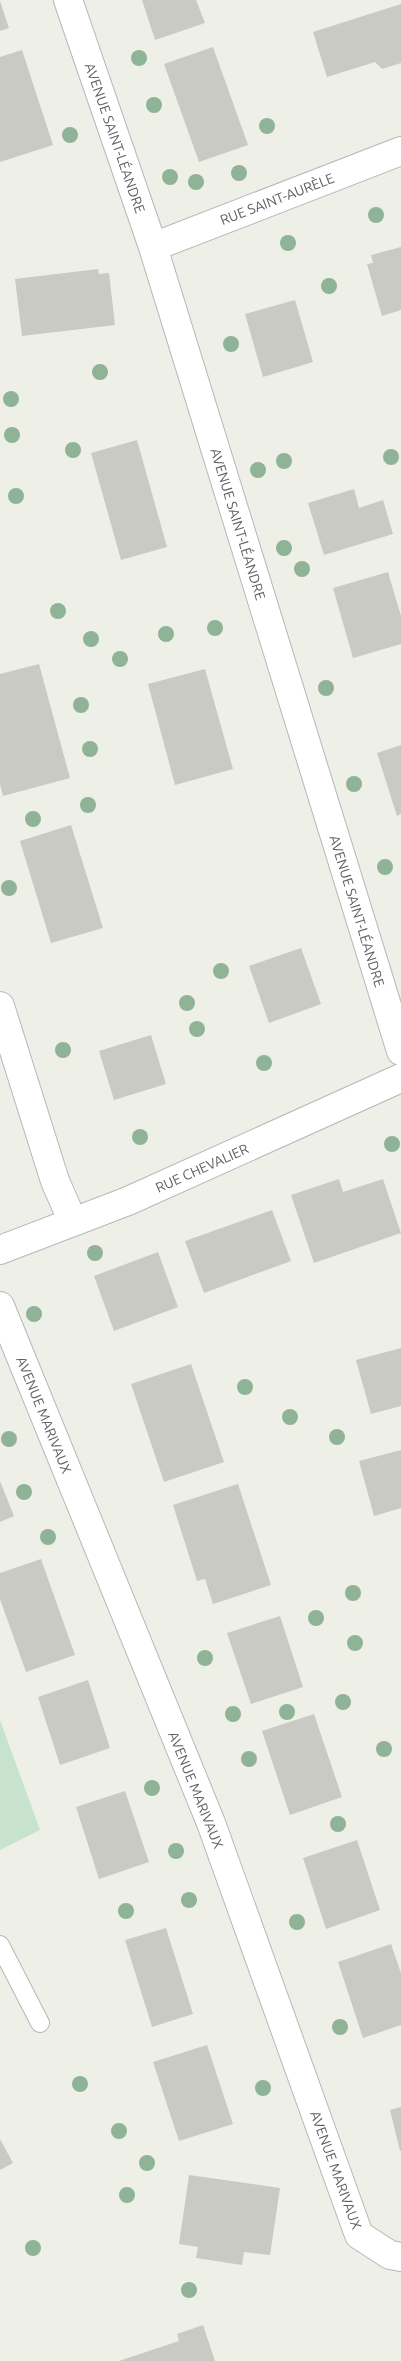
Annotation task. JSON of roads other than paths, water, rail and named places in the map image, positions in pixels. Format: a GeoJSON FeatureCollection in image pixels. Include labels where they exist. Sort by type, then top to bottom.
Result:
{"type":"FeatureCollection","features":[{"type":"Feature","properties":{"kind":"street","name":"AVENUE SAINT-LÉANDRE"},"geometry":{"type":"LineString","coordinates":[[68,0],[153,248],[401,1051]]}},
{"type":"Feature","properties":{"kind":"street","name":"RUE SAINT-AURÈLE"},"geometry":{"type":"LineString","coordinates":[[153,248],[401,151]]}},
{"type":"Feature","properties":{"kind":"street"},"geometry":{"type":"LineString","coordinates":[[0,1006],[55,1181],[73,1222]]}},
{"type":"Feature","properties":{"kind":"street","name":"RUE CHEVALIER"},"geometry":{"type":"LineString","coordinates":[[0,1250],[128,1201],[401,1078]]}},
{"type":"Feature","properties":{"kind":"street","name":"AVENUE MARIVAUX"},"geometry":{"type":"LineString","coordinates":[[0,1306],[211,1823],[359,2235],[390,2255],[401,2258]]}},
{"type":"Feature","properties":{"kind":"lane"},"geometry":{"type":"LineString","coordinates":[[0,1945],[40,2023]]}}]}
